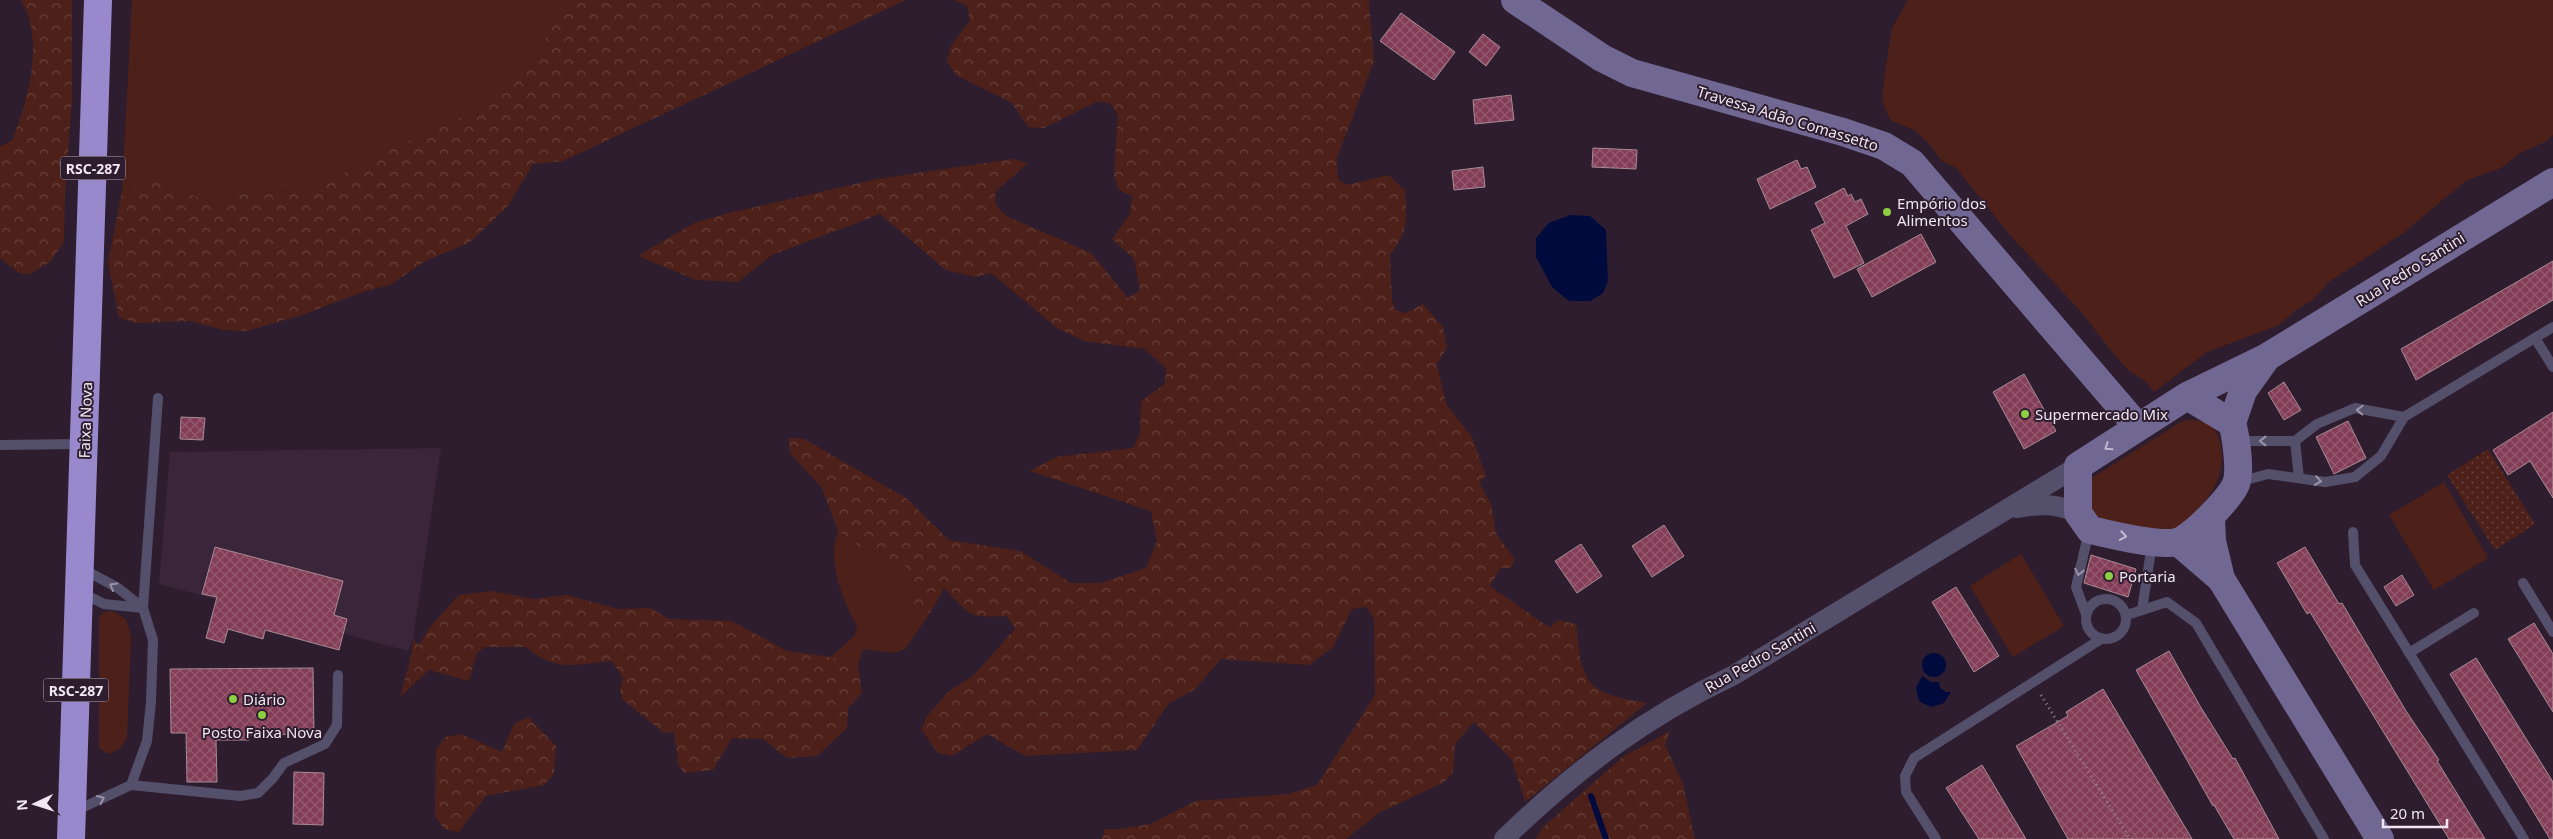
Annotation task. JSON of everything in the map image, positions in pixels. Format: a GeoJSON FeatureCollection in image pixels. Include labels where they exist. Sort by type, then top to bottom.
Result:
{"type":"FeatureCollection","features":[{"type":"Feature","properties":{"kind":"highway","name":"Faixa Nova"},"geometry":{"type":"LineString","coordinates":[[71,826],[98,0]]}},
{"type":"Feature","properties":{"kind":"street","name":"Travessa Adão Comassetto"},"geometry":{"type":"LineString","coordinates":[[1515,0],[1602,58],[1632,73],[1843,132],[1884,146],[1912,163],[2138,426]]}},
{"type":"Feature","properties":{"kind":"street","name":"Rua Pedro Santini"},"geometry":{"type":"LineString","coordinates":[[2188,396],[2267,357],[2553,182]]}},
{"type":"Feature","properties":{"kind":"street","name":"Rua Pedro Santini"},"geometry":{"type":"LineString","coordinates":[[2235,432],[2243,391],[2267,357]]}},
{"type":"Feature","properties":{"kind":"street"},"geometry":{"type":"LineString","coordinates":[[2165,542],[2211,518],[2236,483],[2235,432],[2188,396],[2138,426],[2078,466],[2084,522],[2165,542],[2221,579]]}},
{"type":"Feature","properties":{"kind":"street","name":"Rua Pedro Santini"},"geometry":{"type":"LineString","coordinates":[[1504,839],[1548,796],[1629,733],[1688,696],[1734,676],[2078,466]]}},
{"type":"Feature","properties":{"kind":"street","name":"Rua Pedro Santini"},"geometry":{"type":"LineString","coordinates":[[2006,510],[2046,504],[2063,506],[2084,522]]}},
{"type":"Feature","properties":{"kind":"street"},"geometry":{"type":"LineString","coordinates":[[2211,518],[2212,541],[2221,579],[2380,839]]}},
{"type":"Feature","properties":{"kind":"lane"},"geometry":{"type":"LineString","coordinates":[[2236,483],[2268,474],[2325,482],[2354,477],[2381,456],[2404,417],[2553,327]]}},
{"type":"Feature","properties":{"kind":"lane"},"geometry":{"type":"LineString","coordinates":[[2535,338],[2553,367]]}},
{"type":"Feature","properties":{"kind":"lane"},"geometry":{"type":"LineString","coordinates":[[71,826],[131,785],[147,741],[151,702],[153,640],[143,608],[158,398]]}},
{"type":"Feature","properties":{"kind":"lane"},"geometry":{"type":"LineString","coordinates":[[2235,432],[2295,441],[2317,424],[2355,408],[2404,417]]}},
{"type":"Feature","properties":{"kind":"lane"},"geometry":{"type":"LineString","coordinates":[[2295,441],[2299,478]]}},
{"type":"Feature","properties":{"kind":"lane"},"geometry":{"type":"LineString","coordinates":[[0,445],[84,444]]}},
{"type":"Feature","properties":{"kind":"lane"},"geometry":{"type":"LineString","coordinates":[[2084,522],[2076,587],[2086,614],[2089,629],[2102,639]]}},
{"type":"Feature","properties":{"kind":"lane"},"geometry":{"type":"LineString","coordinates":[[2353,532],[2355,565],[2524,839]]}},
{"type":"Feature","properties":{"kind":"lane"},"geometry":{"type":"LineString","coordinates":[[2142,610],[2145,580],[2165,542]]}},
{"type":"Feature","properties":{"kind":"lane"},"geometry":{"type":"LineString","coordinates":[[79,580],[118,588],[143,608]]}},
{"type":"Feature","properties":{"kind":"lane"},"geometry":{"type":"LineString","coordinates":[[79,580],[104,604],[143,608]]}},
{"type":"Feature","properties":{"kind":"lane"},"geometry":{"type":"LineString","coordinates":[[2523,583],[2553,632]]}},
{"type":"Feature","properties":{"kind":"lane"},"geometry":{"type":"LineString","coordinates":[[1936,839],[1906,792],[1905,776],[1914,758],[2032,681],[2102,639],[2117,636],[2123,631],[2127,615],[2118,602],[2103,598],[2089,606],[2086,614]]}},
{"type":"Feature","properties":{"kind":"lane"},"geometry":{"type":"LineString","coordinates":[[2127,615],[2167,602],[2196,623],[2324,839]]}},
{"type":"Feature","properties":{"kind":"lane"},"geometry":{"type":"LineString","coordinates":[[2409,653],[2474,613]]}},
{"type":"Feature","properties":{"kind":"lane"},"geometry":{"type":"LineString","coordinates":[[131,785],[240,796],[258,793],[273,778],[284,763],[325,744],[337,725],[338,676]]}},
{"type":"Feature","properties":{"kind":"path"},"geometry":{"type":"LineString","coordinates":[[2032,681],[2130,839]]}},
{"type":"Feature","properties":{"kind":"shaded area"},"geometry":{"type":"Polygon","coordinates":[[[1570,215],[1590,216],[1606,230],[1608,281],[1603,293],[1590,301],[1569,301],[1552,287],[1536,257],[1536,238],[1549,223],[1570,215]]]}},
{"type":"Feature","properties":{"kind":"shaded area"},"geometry":{"type":"Polygon","coordinates":[[[441,448],[413,639],[408,651],[159,584],[170,452],[441,448]]]}},
{"type":"Feature","properties":{"kind":"shaded area"},"geometry":{"type":"Polygon","coordinates":[[[1934,653],[1943,656],[1946,665],[1943,674],[1934,677],[1925,674],[1922,665],[1925,656],[1934,653]]]}},
{"type":"Feature","properties":{"kind":"shaded area"},"geometry":{"type":"Polygon","coordinates":[[[1922,676],[1931,682],[1939,682],[1940,688],[1946,692],[1951,692],[1944,703],[1931,707],[1919,701],[1916,688],[1922,676]]]}},
{"type":"Feature","properties":{"kind":"green space"},"geometry":{"type":"Polygon","coordinates":[[[21,0],[72,0],[72,96],[65,195],[64,242],[50,262],[30,274],[19,273],[0,258],[0,146],[12,141],[22,112],[32,67],[33,52],[30,22],[21,0]]]}},
{"type":"Feature","properties":{"kind":"green space"},"geometry":{"type":"Polygon","coordinates":[[[132,0],[569,0],[536,54],[479,109],[368,159],[316,190],[238,194],[211,202],[156,180],[122,191],[132,0]]]}},
{"type":"Feature","properties":{"kind":"green space"},"geometry":{"type":"Polygon","coordinates":[[[569,0],[906,0],[563,161],[533,164],[508,206],[469,243],[427,260],[390,285],[366,291],[299,316],[246,331],[224,330],[190,321],[137,323],[119,318],[108,263],[122,191],[156,180],[210,202],[238,194],[316,190],[368,159],[479,109],[536,54],[569,0]]]}},
{"type":"Feature","properties":{"kind":"green space"},"geometry":{"type":"Polygon","coordinates":[[[955,0],[1369,0],[1374,61],[1337,158],[1338,179],[1347,185],[1388,175],[1405,190],[1406,218],[1404,232],[1390,255],[1392,300],[1395,310],[1406,313],[1423,304],[1443,327],[1447,347],[1437,364],[1446,404],[1472,437],[1486,476],[1479,482],[1491,504],[1496,534],[1515,559],[1511,568],[1500,568],[1490,586],[1550,628],[1557,620],[1576,624],[1581,660],[1590,682],[1611,695],[1647,703],[1525,802],[1512,760],[1474,722],[1455,744],[1453,773],[1444,782],[1379,813],[1346,839],[1102,839],[1105,829],[1121,829],[1150,824],[1196,801],[1288,794],[1317,785],[1375,695],[1374,619],[1367,607],[1352,609],[1333,647],[1309,665],[1221,659],[1194,690],[1169,703],[1137,750],[1025,756],[987,734],[952,756],[938,753],[921,729],[928,715],[948,692],[974,675],[1015,629],[1007,616],[977,615],[965,610],[944,588],[930,613],[915,615],[910,608],[914,577],[903,564],[862,549],[838,531],[822,488],[790,453],[789,438],[804,439],[906,498],[949,540],[1020,551],[1071,583],[1101,583],[1146,568],[1157,541],[1151,511],[1030,471],[1056,457],[1133,448],[1140,434],[1141,401],[1165,384],[1166,368],[1144,349],[1084,341],[1057,328],[991,273],[975,277],[946,270],[880,214],[772,255],[738,282],[696,280],[638,256],[694,223],[725,214],[877,179],[1012,159],[1028,163],[995,192],[996,205],[1006,216],[1091,253],[1128,298],[1140,290],[1134,259],[1112,239],[1130,214],[1132,196],[1119,190],[1114,175],[1118,115],[1110,103],[1096,102],[1044,128],[1028,127],[1012,103],[956,75],[947,61],[951,46],[970,20],[967,6],[955,0]]]}},
{"type":"Feature","properties":{"kind":"green space"},"geometry":{"type":"Polygon","coordinates":[[[1908,0],[2553,0],[2553,135],[2545,142],[2520,153],[2501,168],[2467,180],[2402,234],[2329,282],[2313,300],[2297,309],[2279,325],[2207,352],[2154,392],[2145,381],[2129,371],[2112,352],[2083,314],[2010,235],[1956,168],[1942,161],[1916,131],[1890,120],[1882,100],[1886,65],[1892,28],[1908,0]]]}},
{"type":"Feature","properties":{"kind":"green space"},"geometry":{"type":"Polygon","coordinates":[[[2187,420],[2206,423],[2211,426],[2217,434],[2221,447],[2222,458],[2218,478],[2209,496],[2196,512],[2179,527],[2169,531],[2149,530],[2097,519],[2092,513],[2087,481],[2187,420]]]}},
{"type":"Feature","properties":{"kind":"green space"},"geometry":{"type":"Polygon","coordinates":[[[2488,449],[2535,524],[2495,550],[2447,475],[2488,449]]]}},
{"type":"Feature","properties":{"kind":"green space"},"geometry":{"type":"Polygon","coordinates":[[[2444,482],[2488,558],[2434,590],[2389,515],[2444,482]]]}},
{"type":"Feature","properties":{"kind":"green space"},"geometry":{"type":"Polygon","coordinates":[[[838,531],[862,549],[903,564],[914,577],[910,608],[916,615],[930,613],[905,649],[895,653],[863,649],[858,665],[831,657],[854,636],[857,626],[846,605],[835,567],[835,542],[838,531]]]}},
{"type":"Feature","properties":{"kind":"green space"},"geometry":{"type":"Polygon","coordinates":[[[2021,554],[2064,626],[2013,657],[1970,586],[2021,554]]]}},
{"type":"Feature","properties":{"kind":"green space"},"geometry":{"type":"Polygon","coordinates":[[[491,591],[534,599],[567,595],[618,609],[651,608],[668,619],[732,621],[787,651],[831,657],[858,665],[862,693],[848,708],[847,728],[817,756],[787,758],[763,739],[732,738],[713,770],[684,773],[678,764],[674,732],[664,733],[623,700],[620,689],[623,678],[612,661],[566,665],[547,661],[526,647],[484,647],[477,653],[469,681],[429,670],[400,697],[411,656],[413,639],[419,645],[430,627],[459,595],[491,591]]]}},
{"type":"Feature","properties":{"kind":"green space"},"geometry":{"type":"Polygon","coordinates":[[[113,611],[126,619],[131,636],[127,738],[119,749],[109,754],[99,748],[99,618],[103,612],[113,611]]]}},
{"type":"Feature","properties":{"kind":"green space"},"geometry":{"type":"Polygon","coordinates":[[[528,717],[556,746],[554,774],[544,785],[486,796],[459,832],[444,829],[435,816],[436,750],[445,737],[461,734],[502,752],[514,724],[528,717]]]}},
{"type":"Feature","properties":{"kind":"green space"},"geometry":{"type":"Polygon","coordinates":[[[1670,731],[1665,745],[1683,784],[1695,839],[1536,839],[1542,828],[1623,757],[1670,731]]]}},
{"type":"Feature","properties":{"kind":"building"},"geometry":{"type":"Polygon","coordinates":[[[1401,13],[1455,52],[1434,80],[1380,41],[1401,13]]]}},
{"type":"Feature","properties":{"kind":"building"},"geometry":{"type":"Polygon","coordinates":[[[1483,34],[1500,47],[1486,66],[1469,52],[1483,34]]]}},
{"type":"Feature","properties":{"kind":"building"},"geometry":{"type":"Polygon","coordinates":[[[1511,95],[1514,120],[1475,124],[1473,100],[1511,95]]]}},
{"type":"Feature","properties":{"kind":"building"},"geometry":{"type":"Polygon","coordinates":[[[1593,148],[1637,150],[1636,169],[1592,167],[1593,148]]]}},
{"type":"Feature","properties":{"kind":"building"},"geometry":{"type":"Polygon","coordinates":[[[1797,160],[1801,169],[1807,167],[1816,187],[1770,209],[1757,179],[1797,160]]]}},
{"type":"Feature","properties":{"kind":"building"},"geometry":{"type":"Polygon","coordinates":[[[1483,167],[1485,187],[1454,190],[1452,171],[1483,167]]]}},
{"type":"Feature","properties":{"kind":"building"},"geometry":{"type":"Polygon","coordinates":[[[1844,188],[1848,196],[1851,194],[1855,202],[1861,199],[1868,214],[1846,226],[1864,263],[1834,278],[1811,230],[1825,223],[1815,203],[1844,188]]]}},
{"type":"Feature","properties":{"kind":"building"},"geometry":{"type":"Polygon","coordinates":[[[1921,234],[1936,262],[1872,297],[1857,269],[1921,234]]]}},
{"type":"Feature","properties":{"kind":"building"},"geometry":{"type":"Polygon","coordinates":[[[2553,261],[2553,300],[2416,380],[2401,349],[2553,261]]]}},
{"type":"Feature","properties":{"kind":"building","name":"Supermercado Mix"},"geometry":{"type":"Polygon","coordinates":[[[2024,374],[2056,431],[2024,449],[1993,392],[2024,374]]]}},
{"type":"Feature","properties":{"kind":"building"},"geometry":{"type":"Polygon","coordinates":[[[2284,382],[2301,410],[2284,420],[2268,393],[2284,382]]]}},
{"type":"Feature","properties":{"kind":"building"},"geometry":{"type":"Polygon","coordinates":[[[2553,412],[2553,498],[2530,461],[2508,475],[2493,450],[2553,412]]]}},
{"type":"Feature","properties":{"kind":"building"},"geometry":{"type":"Polygon","coordinates":[[[181,417],[205,418],[203,440],[180,439],[181,417]]]}},
{"type":"Feature","properties":{"kind":"building"},"geometry":{"type":"Polygon","coordinates":[[[2348,421],[2366,458],[2334,474],[2316,437],[2348,421]]]}},
{"type":"Feature","properties":{"kind":"building"},"geometry":{"type":"Polygon","coordinates":[[[1664,525],[1684,556],[1652,577],[1632,546],[1664,525]]]}},
{"type":"Feature","properties":{"kind":"building"},"geometry":{"type":"Polygon","coordinates":[[[1581,544],[1602,576],[1577,593],[1555,561],[1581,544]]]}},
{"type":"Feature","properties":{"kind":"building"},"geometry":{"type":"Polygon","coordinates":[[[215,547],[343,581],[334,615],[347,619],[339,650],[265,630],[263,639],[228,629],[224,643],[206,638],[217,597],[202,594],[215,547]]]}},
{"type":"Feature","properties":{"kind":"building"},"geometry":{"type":"Polygon","coordinates":[[[2305,547],[2339,604],[2342,603],[2406,711],[2439,760],[2437,761],[2485,839],[2449,839],[2310,612],[2307,614],[2277,563],[2305,547]]]}},
{"type":"Feature","properties":{"kind":"building","name":"Portaria"},"geometry":{"type":"Polygon","coordinates":[[[2091,555],[2136,569],[2128,597],[2084,583],[2091,555]]]}},
{"type":"Feature","properties":{"kind":"building"},"geometry":{"type":"Polygon","coordinates":[[[2402,575],[2414,595],[2396,606],[2384,587],[2402,575]]]}},
{"type":"Feature","properties":{"kind":"building"},"geometry":{"type":"Polygon","coordinates":[[[1956,587],[1999,656],[1974,672],[1932,602],[1956,587]]]}},
{"type":"Feature","properties":{"kind":"building"},"geometry":{"type":"Polygon","coordinates":[[[2534,623],[2553,654],[2553,712],[2508,639],[2534,623]]]}},
{"type":"Feature","properties":{"kind":"building"},"geometry":{"type":"Polygon","coordinates":[[[2169,651],[2200,706],[2233,759],[2235,758],[2279,839],[2234,839],[2213,806],[2136,670],[2169,651]]]}},
{"type":"Feature","properties":{"kind":"building"},"geometry":{"type":"Polygon","coordinates":[[[2476,658],[2553,782],[2553,839],[2550,839],[2450,674],[2476,658]]]}},
{"type":"Feature","properties":{"kind":"building"},"geometry":{"type":"Polygon","coordinates":[[[313,668],[314,734],[248,735],[249,740],[216,740],[217,782],[187,782],[186,733],[171,733],[170,669],[313,668]]]}},
{"type":"Feature","properties":{"kind":"building"},"geometry":{"type":"Polygon","coordinates":[[[2103,689],[2192,839],[2068,839],[2016,746],[2068,716],[2066,712],[2103,689]]]}},
{"type":"Feature","properties":{"kind":"building"},"geometry":{"type":"Polygon","coordinates":[[[1982,765],[2026,839],[1979,839],[1946,788],[1982,765]]]}},
{"type":"Feature","properties":{"kind":"building"},"geometry":{"type":"Polygon","coordinates":[[[294,772],[324,773],[323,825],[293,824],[294,772]]]}},
{"type":"Feature","properties":{"kind":"waterway"},"geometry":{"type":"LineString","coordinates":[[1591,796],[1606,839]]}},
{"type":"Feature","properties":{"kind":"place","name":"Empório dos Alimentos"},"geometry":{"type":"Point","coordinates":[1887,212]}},
{"type":"Feature","properties":{"kind":"place","name":"Supermercado Mix"},"geometry":{"type":"Point","coordinates":[2025,414]}},
{"type":"Feature","properties":{"kind":"place","name":"Portaria"},"geometry":{"type":"Point","coordinates":[2109,576]}},
{"type":"Feature","properties":{"kind":"place","name":"Diário"},"geometry":{"type":"Point","coordinates":[233,699]}},
{"type":"Feature","properties":{"kind":"place","name":"Posto Faixa Nova"},"geometry":{"type":"Point","coordinates":[262,715]}}]}
